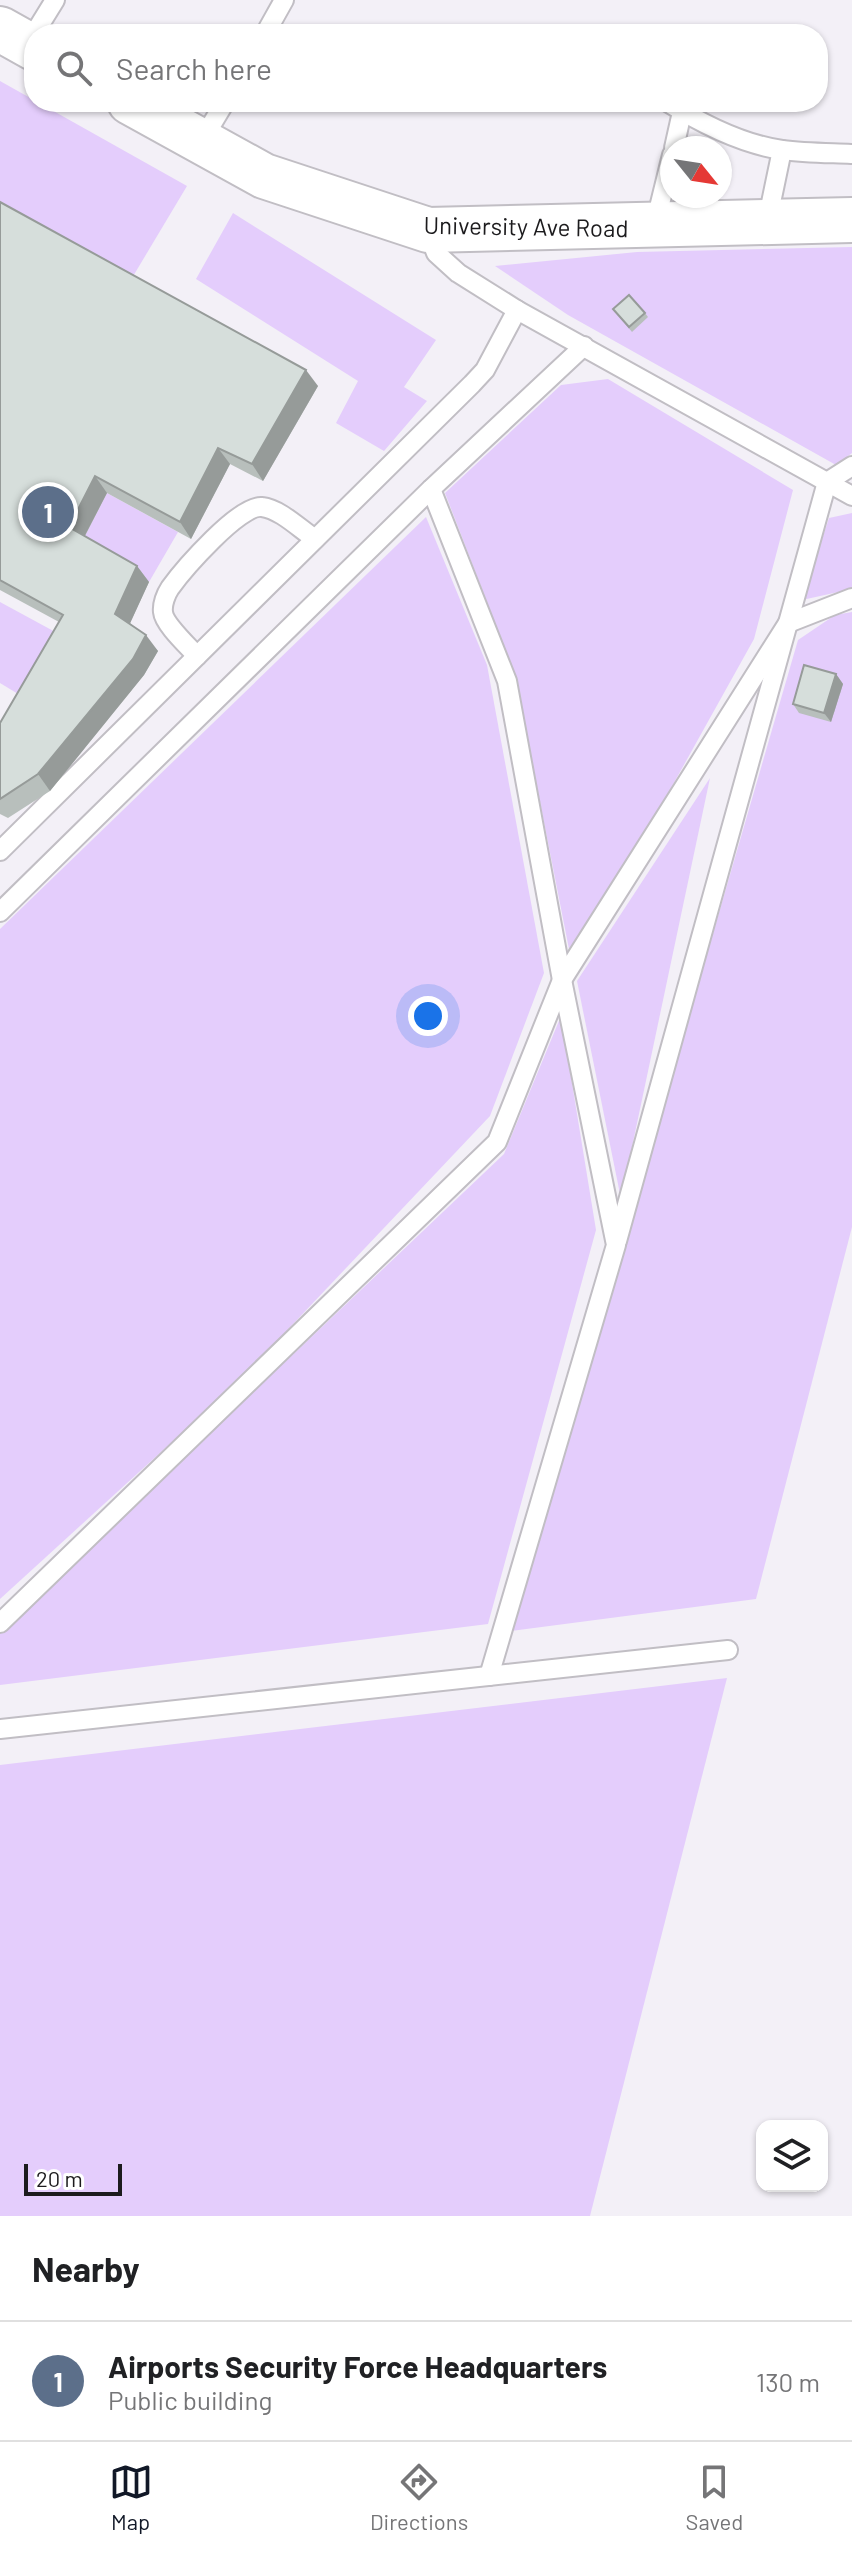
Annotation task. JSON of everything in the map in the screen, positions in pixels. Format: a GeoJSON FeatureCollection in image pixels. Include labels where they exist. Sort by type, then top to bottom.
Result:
{"type":"FeatureCollection","features":[{"type":"Feature","properties":{"kind":"street","name":"University Ave Road"},"geometry":{"type":"LineString","coordinates":[[148,112],[264,176],[428,230],[852,220]]}},
{"type":"Feature","properties":{"kind":"lane"},"geometry":{"type":"LineString","coordinates":[[37,24],[55,0]]}},
{"type":"Feature","properties":{"kind":"lane"},"geometry":{"type":"LineString","coordinates":[[271,24],[284,0]]}},
{"type":"Feature","properties":{"kind":"lane"},"geometry":{"type":"LineString","coordinates":[[201,142],[219,112]]}},
{"type":"Feature","properties":{"kind":"lane"},"geometry":{"type":"LineString","coordinates":[[674,136],[675,112]]}},
{"type":"Feature","properties":{"kind":"lane"},"geometry":{"type":"LineString","coordinates":[[684,112],[714,129],[782,150],[851,154]]}},
{"type":"Feature","properties":{"kind":"lane"},"geometry":{"type":"LineString","coordinates":[[767,223],[782,150]]}},
{"type":"Feature","properties":{"kind":"lane"},"geometry":{"type":"LineString","coordinates":[[655,226],[660,205]]}},
{"type":"Feature","properties":{"kind":"lane"},"geometry":{"type":"LineString","coordinates":[[428,230],[436,253],[458,273],[517,310],[852,496]]}},
{"type":"Feature","properties":{"kind":"lane"},"geometry":{"type":"LineString","coordinates":[[2,845],[485,370],[517,310]]}},
{"type":"Feature","properties":{"kind":"lane"},"geometry":{"type":"LineString","coordinates":[[0,912],[431,489],[584,346]]}},
{"type":"Feature","properties":{"kind":"lane"},"geometry":{"type":"LineString","coordinates":[[489,1676],[616,1245],[827,482],[852,466]]}},
{"type":"Feature","properties":{"kind":"lane"},"geometry":{"type":"LineString","coordinates":[[431,489],[507,681],[562,980],[616,1245]]}},
{"type":"Feature","properties":{"kind":"lane"},"geometry":{"type":"LineString","coordinates":[[197,656],[166,620],[164,603],[169,590],[220,532],[251,507],[263,507],[315,539]]}},
{"type":"Feature","properties":{"kind":"lane"},"geometry":{"type":"LineString","coordinates":[[0,1623],[497,1142],[562,980],[788,623],[852,598]]}},
{"type":"Feature","properties":{"kind":"lane"},"geometry":{"type":"LineString","coordinates":[[0,1729],[728,1650]]}},
{"type":"Feature","properties":{"kind":"shaded area"},"geometry":{"type":"Polygon","coordinates":[[[0,81],[24,94],[24,112],[55,112],[187,186],[129,283],[0,212],[0,81]]]}},
{"type":"Feature","properties":{"kind":"shaded area"},"geometry":{"type":"Polygon","coordinates":[[[233,213],[436,340],[404,387],[427,401],[384,451],[336,423],[358,381],[196,279],[233,213]]]}},
{"type":"Feature","properties":{"kind":"shaded area"},"geometry":{"type":"Polygon","coordinates":[[[852,247],[852,453],[836,465],[568,315],[495,266],[637,252],[852,247]]]}},
{"type":"Feature","properties":{"kind":"shaded area"},"geometry":{"type":"Polygon","coordinates":[[[608,379],[793,490],[754,639],[661,806],[569,949],[515,675],[445,493],[561,385],[608,379]]]}},
{"type":"Feature","properties":{"kind":"shaded area"},"geometry":{"type":"Polygon","coordinates":[[[107,493],[178,532],[149,582],[81,543],[107,493]]]}},
{"type":"Feature","properties":{"kind":"shaded area"},"geometry":{"type":"Polygon","coordinates":[[[852,513],[852,589],[802,600],[829,518],[852,513]]]}},
{"type":"Feature","properties":{"kind":"shaded area"},"geometry":{"type":"Polygon","coordinates":[[[426,517],[487,665],[544,973],[490,1116],[241,1379],[0,1599],[0,929],[426,517]]]}},
{"type":"Feature","properties":{"kind":"shaded area"},"geometry":{"type":"Polygon","coordinates":[[[0,602],[70,640],[33,703],[0,683],[0,602]]]}},
{"type":"Feature","properties":{"kind":"shaded area"},"geometry":{"type":"Polygon","coordinates":[[[852,612],[852,1227],[756,1599],[511,1631],[798,640],[835,615],[852,612]]]}},
{"type":"Feature","properties":{"kind":"shaded area"},"geometry":{"type":"Polygon","coordinates":[[[710,778],[621,1199],[577,981],[710,778]]]}},
{"type":"Feature","properties":{"kind":"shaded area"},"geometry":{"type":"Polygon","coordinates":[[[561,1016],[596,1230],[488,1624],[0,1685],[0,1633],[504,1154],[561,1016]]]}},
{"type":"Feature","properties":{"kind":"shaded area"},"geometry":{"type":"Polygon","coordinates":[[[727,1678],[590,2216],[0,2216],[0,1765],[727,1678]]]}},
{"type":"Feature","properties":{"kind":"building"},"geometry":{"type":"Polygon","coordinates":[[[0,202],[306,370],[252,464],[218,448],[180,522],[95,476],[69,527],[137,566],[115,614],[146,635],[133,659],[38,774],[0,799],[0,723],[63,615],[0,580],[0,202]]]}},
{"type":"Feature","properties":{"kind":"building"},"geometry":{"type":"Polygon","coordinates":[[[629,295],[645,313],[629,327],[613,309],[629,295]]]}},
{"type":"Feature","properties":{"kind":"building"},"geometry":{"type":"Polygon","coordinates":[[[804,665],[836,674],[824,713],[793,704],[804,665]]]}},
{"type":"Feature","properties":{"kind":"place","name":"Airports Security Force Headquarters"},"geometry":{"type":"Point","coordinates":[48,512]}}]}
